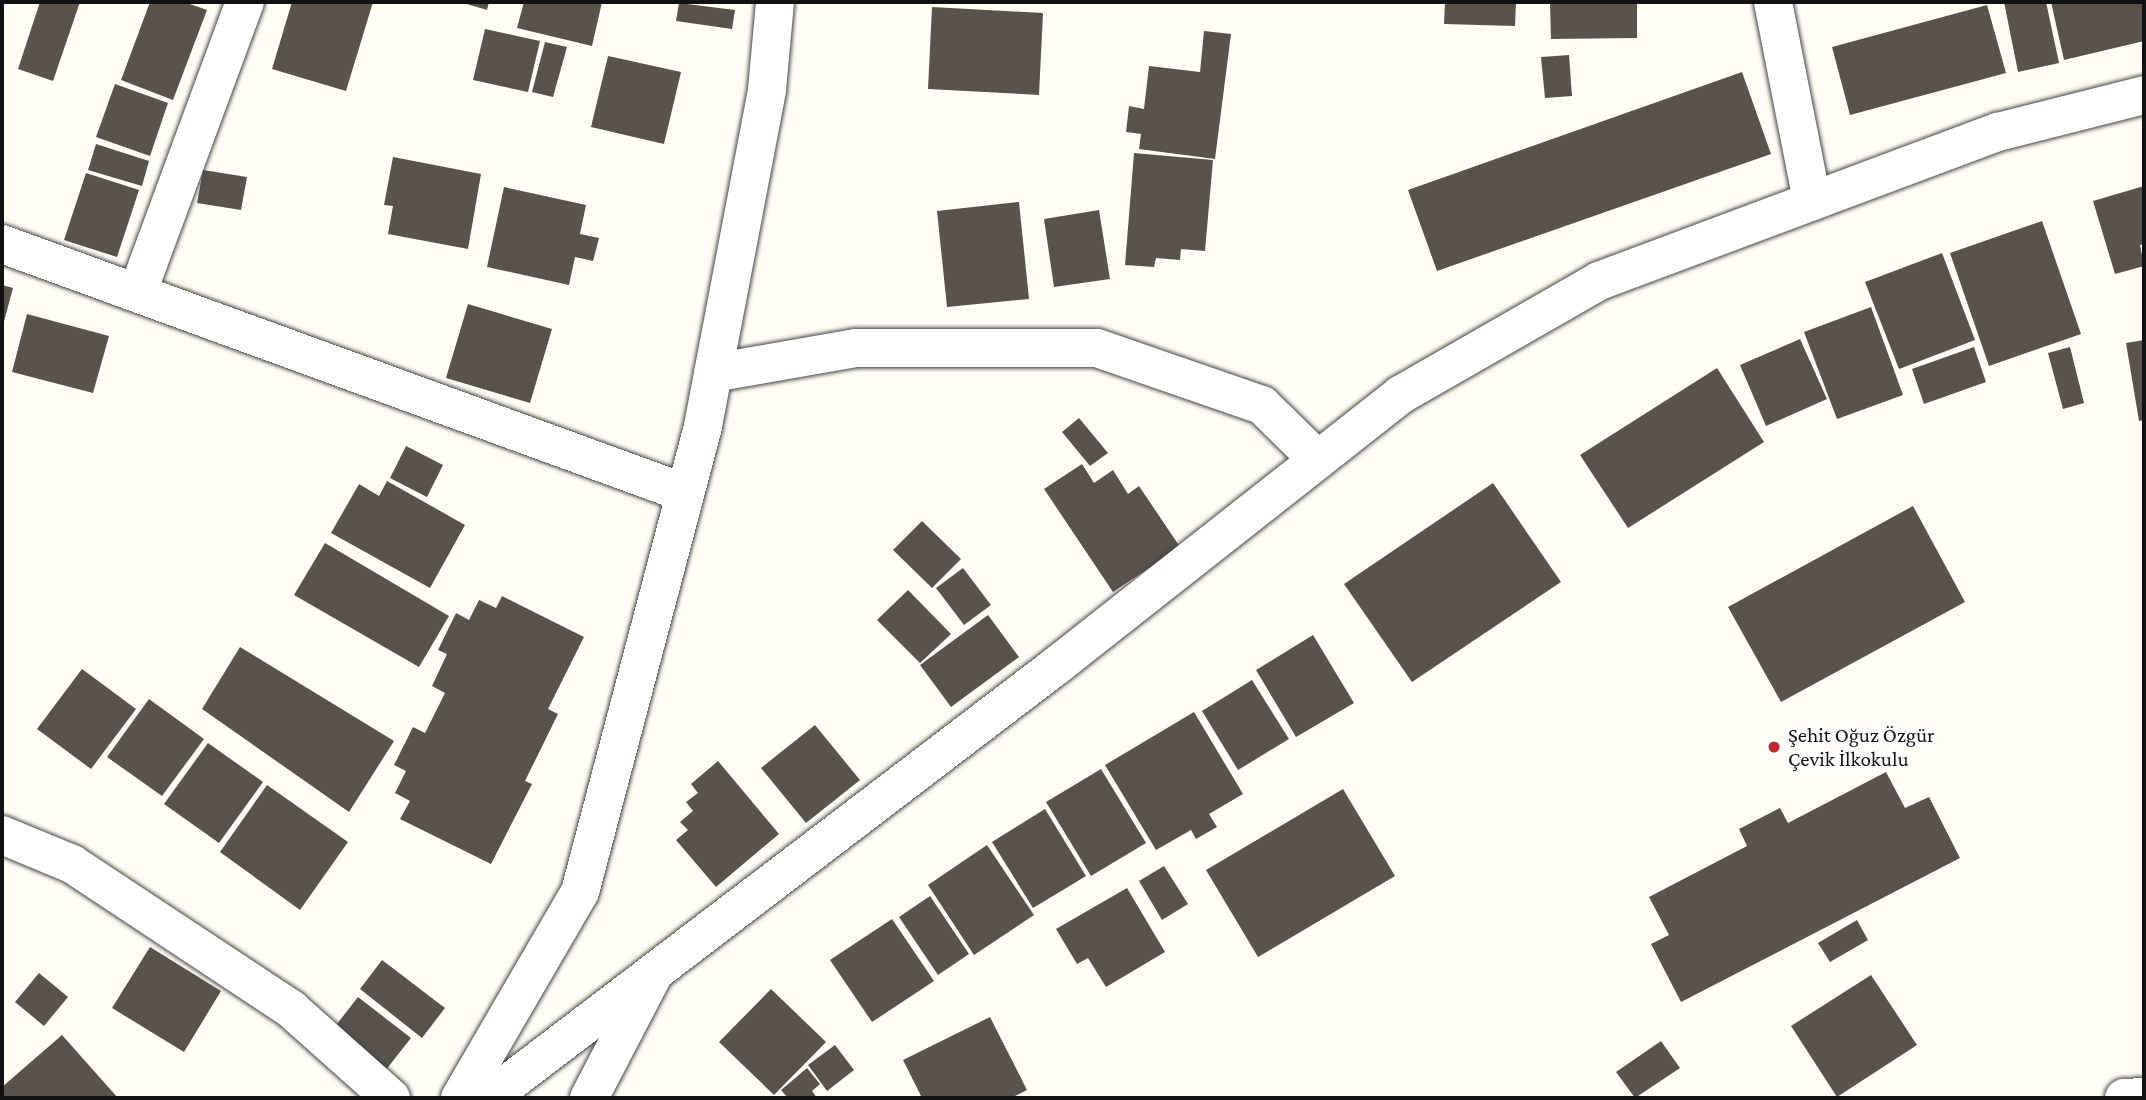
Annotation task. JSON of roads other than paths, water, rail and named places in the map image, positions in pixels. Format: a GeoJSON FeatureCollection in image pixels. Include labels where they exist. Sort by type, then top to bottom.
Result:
{"type":"FeatureCollection","features":[{"type":"Feature","properties":{"kind":"street"},"geometry":{"type":"LineString","coordinates":[[138,291],[245,2]]}},
{"type":"Feature","properties":{"kind":"street"},"geometry":{"type":"LineString","coordinates":[[460,1098],[580,892],[685,494],[713,373],[766,90],[775,2]]}},
{"type":"Feature","properties":{"kind":"street"},"geometry":{"type":"LineString","coordinates":[[1773,2],[1812,201]]}},
{"type":"Feature","properties":{"kind":"street"},"geometry":{"type":"LineString","coordinates":[[489,1098],[1400,395],[1599,281],[1998,132],[2144,95]]}},
{"type":"Feature","properties":{"kind":"street"},"geometry":{"type":"LineString","coordinates":[[2,244],[138,291],[685,494]]}},
{"type":"Feature","properties":{"kind":"street"},"geometry":{"type":"LineString","coordinates":[[713,373],[856,348],[1097,348],[1262,405],[1318,460]]}},
{"type":"Feature","properties":{"kind":"street"},"geometry":{"type":"LineString","coordinates":[[2,835],[72,864],[291,1009],[391,1098]]}},
{"type":"Feature","properties":{"kind":"street"},"geometry":{"type":"LineString","coordinates":[[589,1098],[653,973]]}},
{"type":"Feature","properties":{"kind":"street"},"geometry":{"type":"LineString","coordinates":[[2124,1098],[2144,1097]]}},
{"type":"Feature","properties":{"kind":"place","name":"Şehit Oğuz Özgür Çevik İlkokulu"},"geometry":{"type":"Point","coordinates":[1774,747]}}]}
